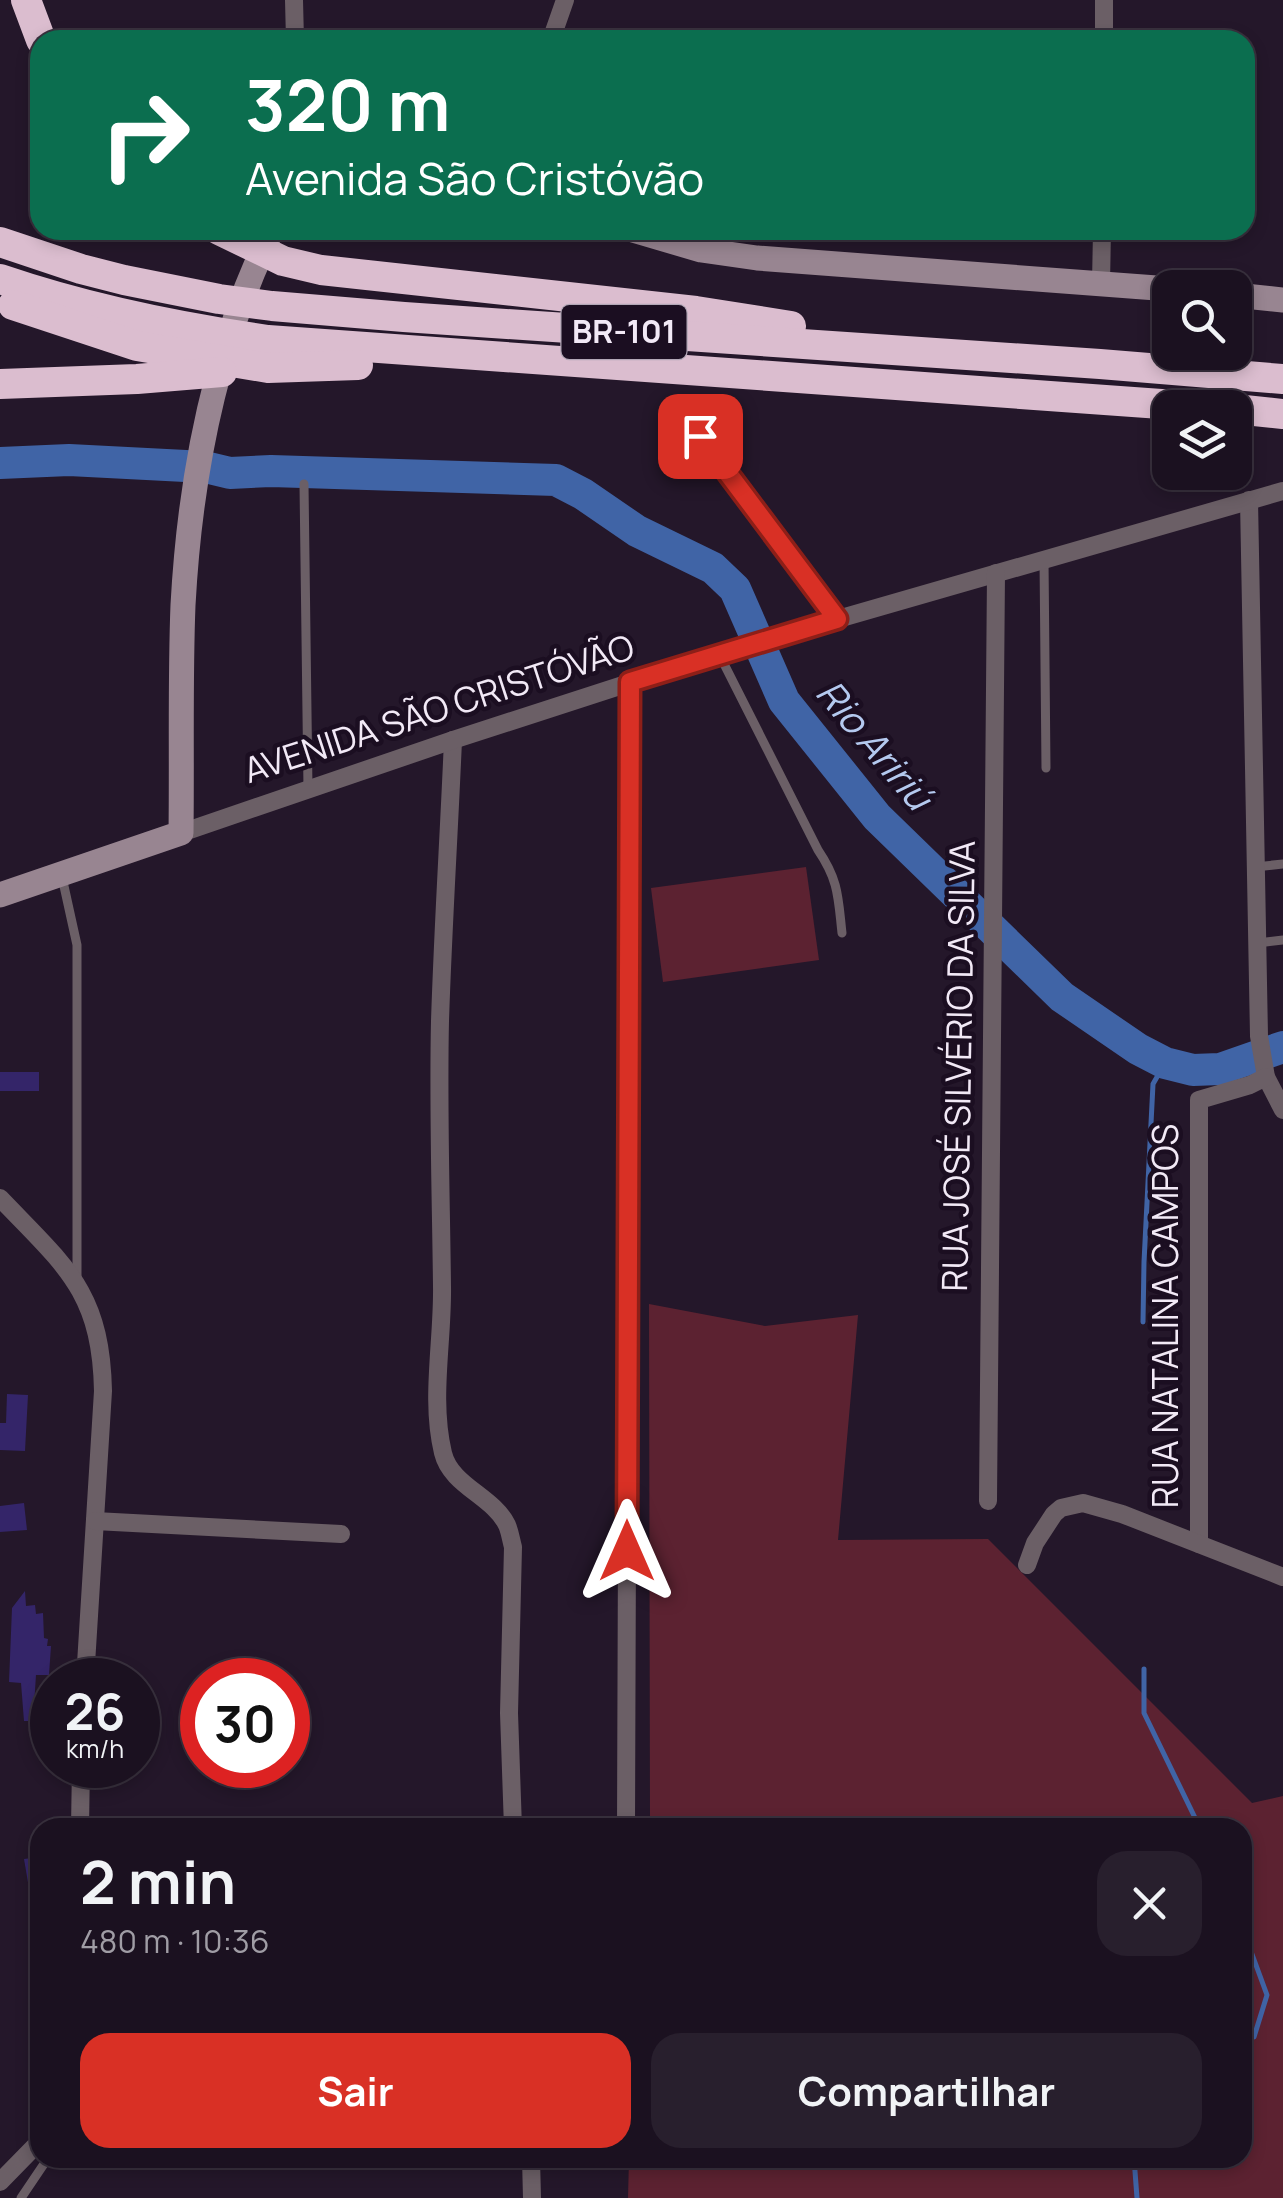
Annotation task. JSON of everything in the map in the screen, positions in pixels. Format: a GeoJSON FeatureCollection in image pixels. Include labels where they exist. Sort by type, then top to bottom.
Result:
{"type":"FeatureCollection","features":[{"type":"Feature","properties":{"kind":"highway"},"geometry":{"type":"LineString","coordinates":[[26,0],[37,30]]}},
{"type":"Feature","properties":{"kind":"highway"},"geometry":{"type":"LineString","coordinates":[[240,240],[283,260],[321,270],[696,310],[833,335],[886,350]]}},
{"type":"Feature","properties":{"kind":"highway","name":"BR-101"},"geometry":{"type":"LineString","coordinates":[[0,242],[124,280],[272,306],[1283,379]]}},
{"type":"Feature","properties":{"kind":"highway","name":"BR-101"},"geometry":{"type":"LineString","coordinates":[[0,279],[116,314],[214,332],[322,345],[1152,403]]}},
{"type":"Feature","properties":{"kind":"highway","name":"BR-101"},"geometry":{"type":"LineString","coordinates":[[0,301],[137,346],[268,368],[531,360]]}},
{"type":"Feature","properties":{"kind":"highway"},"geometry":{"type":"LineString","coordinates":[[0,384],[137,379],[268,368]]}},
{"type":"Feature","properties":{"kind":"highway"},"geometry":{"type":"LineString","coordinates":[[1252,411],[1283,414]]}},
{"type":"Feature","properties":{"kind":"main road"},"geometry":{"type":"LineString","coordinates":[[181,833],[184,604],[194,493],[210,408],[234,324],[267,240]]}},
{"type":"Feature","properties":{"kind":"main road"},"geometry":{"type":"LineString","coordinates":[[662,240],[729,255],[1152,288]]}},
{"type":"Feature","properties":{"kind":"main road"},"geometry":{"type":"LineString","coordinates":[[1252,297],[1283,300]]}},
{"type":"Feature","properties":{"kind":"main road","name":"AVENIDA SÃO CRISTÓVÃO"},"geometry":{"type":"LineString","coordinates":[[0,895],[181,833]]}},
{"type":"Feature","properties":{"kind":"street"},"geometry":{"type":"LineString","coordinates":[[294,0],[295,30]]}},
{"type":"Feature","properties":{"kind":"street"},"geometry":{"type":"LineString","coordinates":[[556,30],[566,0]]}},
{"type":"Feature","properties":{"kind":"street"},"geometry":{"type":"LineString","coordinates":[[1104,0],[1104,30]]}},
{"type":"Feature","properties":{"kind":"street"},"geometry":{"type":"LineString","coordinates":[[1101,284],[1102,240]]}},
{"type":"Feature","properties":{"kind":"street"},"geometry":{"type":"LineString","coordinates":[[700,436],[837,619]]}},
{"type":"Feature","properties":{"kind":"street","name":"AVENIDA SÃO CRISTÓVÃO"},"geometry":{"type":"LineString","coordinates":[[181,833],[728,651],[1283,491]]}},
{"type":"Feature","properties":{"kind":"street"},"geometry":{"type":"LineString","coordinates":[[1250,500],[1258,1036],[1265,1072],[1283,1110]]}},
{"type":"Feature","properties":{"kind":"street","name":"RUA JOSÉ SILVÉRIO DA SILVA"},"geometry":{"type":"LineString","coordinates":[[988,1501],[996,572]]}},
{"type":"Feature","properties":{"kind":"street"},"geometry":{"type":"LineString","coordinates":[[626,1818],[630,682]]}},
{"type":"Feature","properties":{"kind":"street"},"geometry":{"type":"LineString","coordinates":[[453,740],[440,1021],[439,1420],[446,1463],[501,1515],[513,1547],[509,1713],[513,1818]]}},
{"type":"Feature","properties":{"kind":"street","name":"RUA NATALINA CAMPOS"},"geometry":{"type":"LineString","coordinates":[[1198,1544],[1199,1100],[1250,1085],[1265,1072]]}},
{"type":"Feature","properties":{"kind":"street"},"geometry":{"type":"LineString","coordinates":[[0,1198],[76,1282],[96,1325],[103,1391],[86,1658]]}},
{"type":"Feature","properties":{"kind":"street"},"geometry":{"type":"LineString","coordinates":[[1026,1565],[1045,1526],[1060,1508],[1096,1505],[1283,1577]]}},
{"type":"Feature","properties":{"kind":"street"},"geometry":{"type":"LineString","coordinates":[[95,1520],[340,1534]]}},
{"type":"Feature","properties":{"kind":"street"},"geometry":{"type":"LineString","coordinates":[[80,1818],[81,1788]]}},
{"type":"Feature","properties":{"kind":"street"},"geometry":{"type":"LineString","coordinates":[[0,2182],[30,2151]]}},
{"type":"Feature","properties":{"kind":"street"},"geometry":{"type":"LineString","coordinates":[[531,2168],[532,2198]]}},
{"type":"Feature","properties":{"kind":"lane"},"geometry":{"type":"LineString","coordinates":[[304,484],[308,789]]}},
{"type":"Feature","properties":{"kind":"lane"},"geometry":{"type":"LineString","coordinates":[[1044,559],[1046,768]]}},
{"type":"Feature","properties":{"kind":"lane"},"geometry":{"type":"LineString","coordinates":[[728,651],[818,850],[831,869],[837,885],[842,933]]}},
{"type":"Feature","properties":{"kind":"lane"},"geometry":{"type":"LineString","coordinates":[[1256,867],[1283,864]]}},
{"type":"Feature","properties":{"kind":"lane"},"geometry":{"type":"LineString","coordinates":[[61,874],[77,945],[76,1282]]}},
{"type":"Feature","properties":{"kind":"lane"},"geometry":{"type":"LineString","coordinates":[[1255,943],[1283,940]]}},
{"type":"Feature","properties":{"kind":"lane"},"geometry":{"type":"LineString","coordinates":[[22,2198],[42,2168]]}},
{"type":"Feature","properties":{"kind":"shaded area"},"geometry":{"type":"Polygon","coordinates":[[[806,867],[819,960],[663,982],[651,888],[806,867]]]}},
{"type":"Feature","properties":{"kind":"shaded area"},"geometry":{"type":"Polygon","coordinates":[[[649,1304],[765,1326],[858,1315],[838,1540],[988,1539],[1252,1803],[1283,1796],[1283,2198],[628,2198],[629,2168],[1252,2168],[1252,1818],[650,1818],[649,1304]]]}},
{"type":"Feature","properties":{"kind":"building"},"geometry":{"type":"Polygon","coordinates":[[[0,1072],[39,1072],[39,1091],[0,1091],[0,1072]]]}},
{"type":"Feature","properties":{"kind":"building"},"geometry":{"type":"Polygon","coordinates":[[[7,1394],[28,1395],[25,1451],[0,1450],[0,1423],[6,1423],[7,1394]]]}},
{"type":"Feature","properties":{"kind":"building"},"geometry":{"type":"Polygon","coordinates":[[[24,1503],[27,1530],[0,1532],[0,1506],[24,1503]]]}},
{"type":"Feature","properties":{"kind":"building"},"geometry":{"type":"Polygon","coordinates":[[[25,1591],[26,1606],[35,1605],[36,1614],[43,1613],[44,1638],[48,1639],[47,1646],[51,1646],[50,1658],[30,1658],[30,1721],[24,1721],[21,1683],[9,1682],[12,1608],[25,1591]]]}},
{"type":"Feature","properties":{"kind":"building"},"geometry":{"type":"Polygon","coordinates":[[[30,1858],[30,1894],[24,1859],[30,1858]]]}},
{"type":"Feature","properties":{"kind":"waterway","name":"Rio Aririú"},"geometry":{"type":"LineString","coordinates":[[0,463],[69,460],[205,467],[230,473],[556,480],[637,531],[713,568],[735,589],[784,701],[877,817],[1062,997],[1138,1049],[1165,1063],[1193,1070],[1220,1069],[1283,1047]]}},
{"type":"Feature","properties":{"kind":"waterway"},"geometry":{"type":"LineString","coordinates":[[1143,1322],[1153,1084],[1165,1063]]}},
{"type":"Feature","properties":{"kind":"waterway"},"geometry":{"type":"LineString","coordinates":[[1144,1669],[1144,1713],[1195,1818]]}},
{"type":"Feature","properties":{"kind":"waterway"},"geometry":{"type":"LineString","coordinates":[[1252,1954],[1267,1995],[1252,2038]]}},
{"type":"Feature","properties":{"kind":"waterway"},"geometry":{"type":"LineString","coordinates":[[1135,2168],[1137,2198]]}},
{"type":"Feature","properties":{"kind":"route"},"geometry":{"type":"LineString","coordinates":[[627,1551],[630,682],[837,619],[700,436]]}}]}
